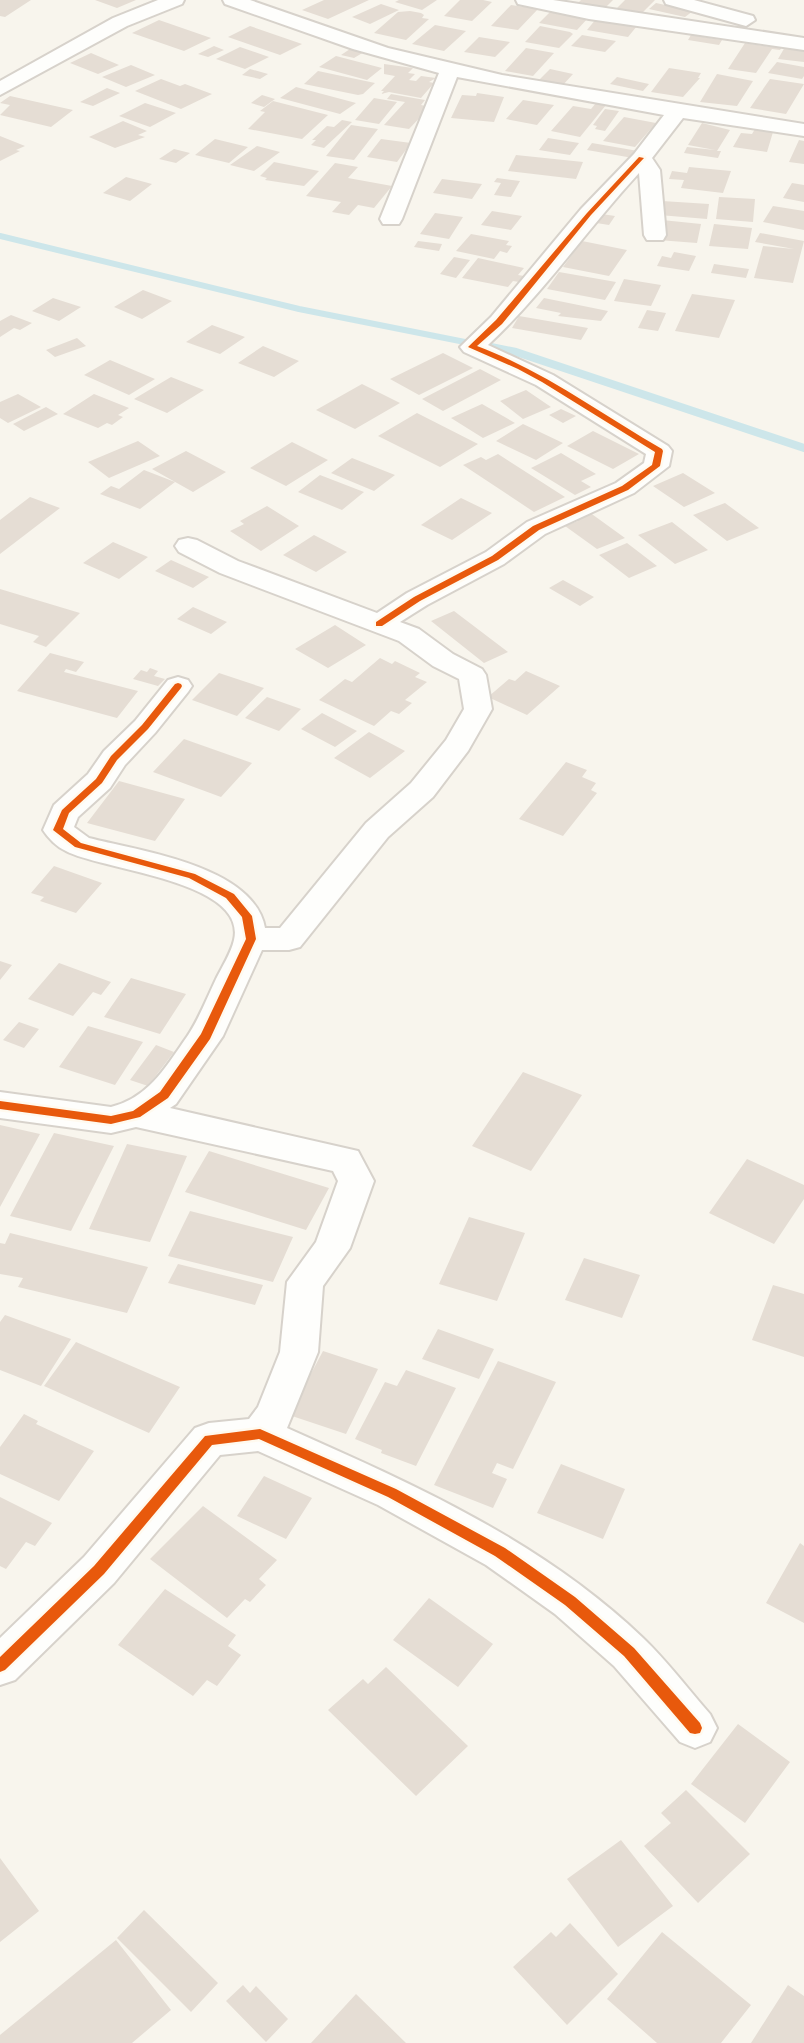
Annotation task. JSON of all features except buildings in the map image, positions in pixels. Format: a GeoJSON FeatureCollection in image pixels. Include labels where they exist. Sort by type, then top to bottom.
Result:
{"type":"FeatureCollection","features":[{"type":"Feature","properties":{"kind":"street"},"geometry":{"type":"LineString","coordinates":[[0,89],[120,22],[175,0]]}},
{"type":"Feature","properties":{"kind":"street"},"geometry":{"type":"LineString","coordinates":[[232,0],[311,30],[450,69],[559,91],[804,130]]}},
{"type":"Feature","properties":{"kind":"street"},"geometry":{"type":"LineString","coordinates":[[261,10],[283,0]]}},
{"type":"Feature","properties":{"kind":"street"},"geometry":{"type":"LineString","coordinates":[[525,0],[804,44]]}},
{"type":"Feature","properties":{"kind":"street"},"geometry":{"type":"LineString","coordinates":[[673,0],[741,18],[752,26],[751,37]]}},
{"type":"Feature","properties":{"kind":"street"},"geometry":{"type":"LineString","coordinates":[[391,219],[450,69]]}},
{"type":"Feature","properties":{"kind":"street"},"geometry":{"type":"LineString","coordinates":[[379,624],[495,558],[536,528],[625,488],[656,467],[659,451],[569,396],[489,353],[471,347],[499,322],[589,214],[641,158],[678,110]]}},
{"type":"Feature","properties":{"kind":"street"},"geometry":{"type":"LineString","coordinates":[[641,158],[649,170],[655,235]]}},
{"type":"Feature","properties":{"kind":"street"},"geometry":{"type":"LineString","coordinates":[[188,546],[229,566],[409,635],[443,660],[472,675],[478,709],[458,744],[422,790],[377,830],[289,939],[251,939]]}},
{"type":"Feature","properties":{"kind":"street"},"geometry":{"type":"LineString","coordinates":[[0,1105],[111,1120],[136,1114],[164,1095],[206,1036],[251,939],[247,916],[230,896],[192,876],[78,845],[58,830],[65,811],[99,781],[114,758],[145,727],[178,686]]}},
{"type":"Feature","properties":{"kind":"street"},"geometry":{"type":"LineString","coordinates":[[136,1114],[346,1160],[356,1181],[332,1248],[305,1282],[299,1353],[274,1416],[260,1434]]}},
{"type":"Feature","properties":{"kind":"street"},"geometry":{"type":"LineString","coordinates":[[0,1666],[99,1570],[209,1440],[260,1434],[392,1493],[500,1552],[570,1601],[629,1652],[695,1728]]}},
{"type":"Feature","properties":{"kind":"waterway"},"geometry":{"type":"LineString","coordinates":[[0,236],[299,309],[495,348]]}},
{"type":"Feature","properties":{"kind":"waterway"},"geometry":{"type":"LineString","coordinates":[[486,346],[516,352],[804,448]]}},
{"type":"Feature","properties":{"kind":"cycle path"},"geometry":{"type":"LineString","coordinates":[[379,624],[417,599],[495,558],[536,528],[625,488],[656,466],[659,451],[521,367],[472,347],[499,322],[589,214],[641,158]]}},
{"type":"Feature","properties":{"kind":"cycle path"},"geometry":{"type":"LineString","coordinates":[[0,1105],[111,1120],[136,1114],[164,1095],[206,1036],[251,939],[247,916],[230,896],[192,876],[78,845],[58,830],[65,812],[99,781],[114,758],[145,727],[178,686]]}},
{"type":"Feature","properties":{"kind":"cycle path"},"geometry":{"type":"LineString","coordinates":[[0,1666],[99,1570],[209,1440],[260,1434],[392,1493],[500,1552],[570,1601],[629,1652],[695,1728]]}}]}
